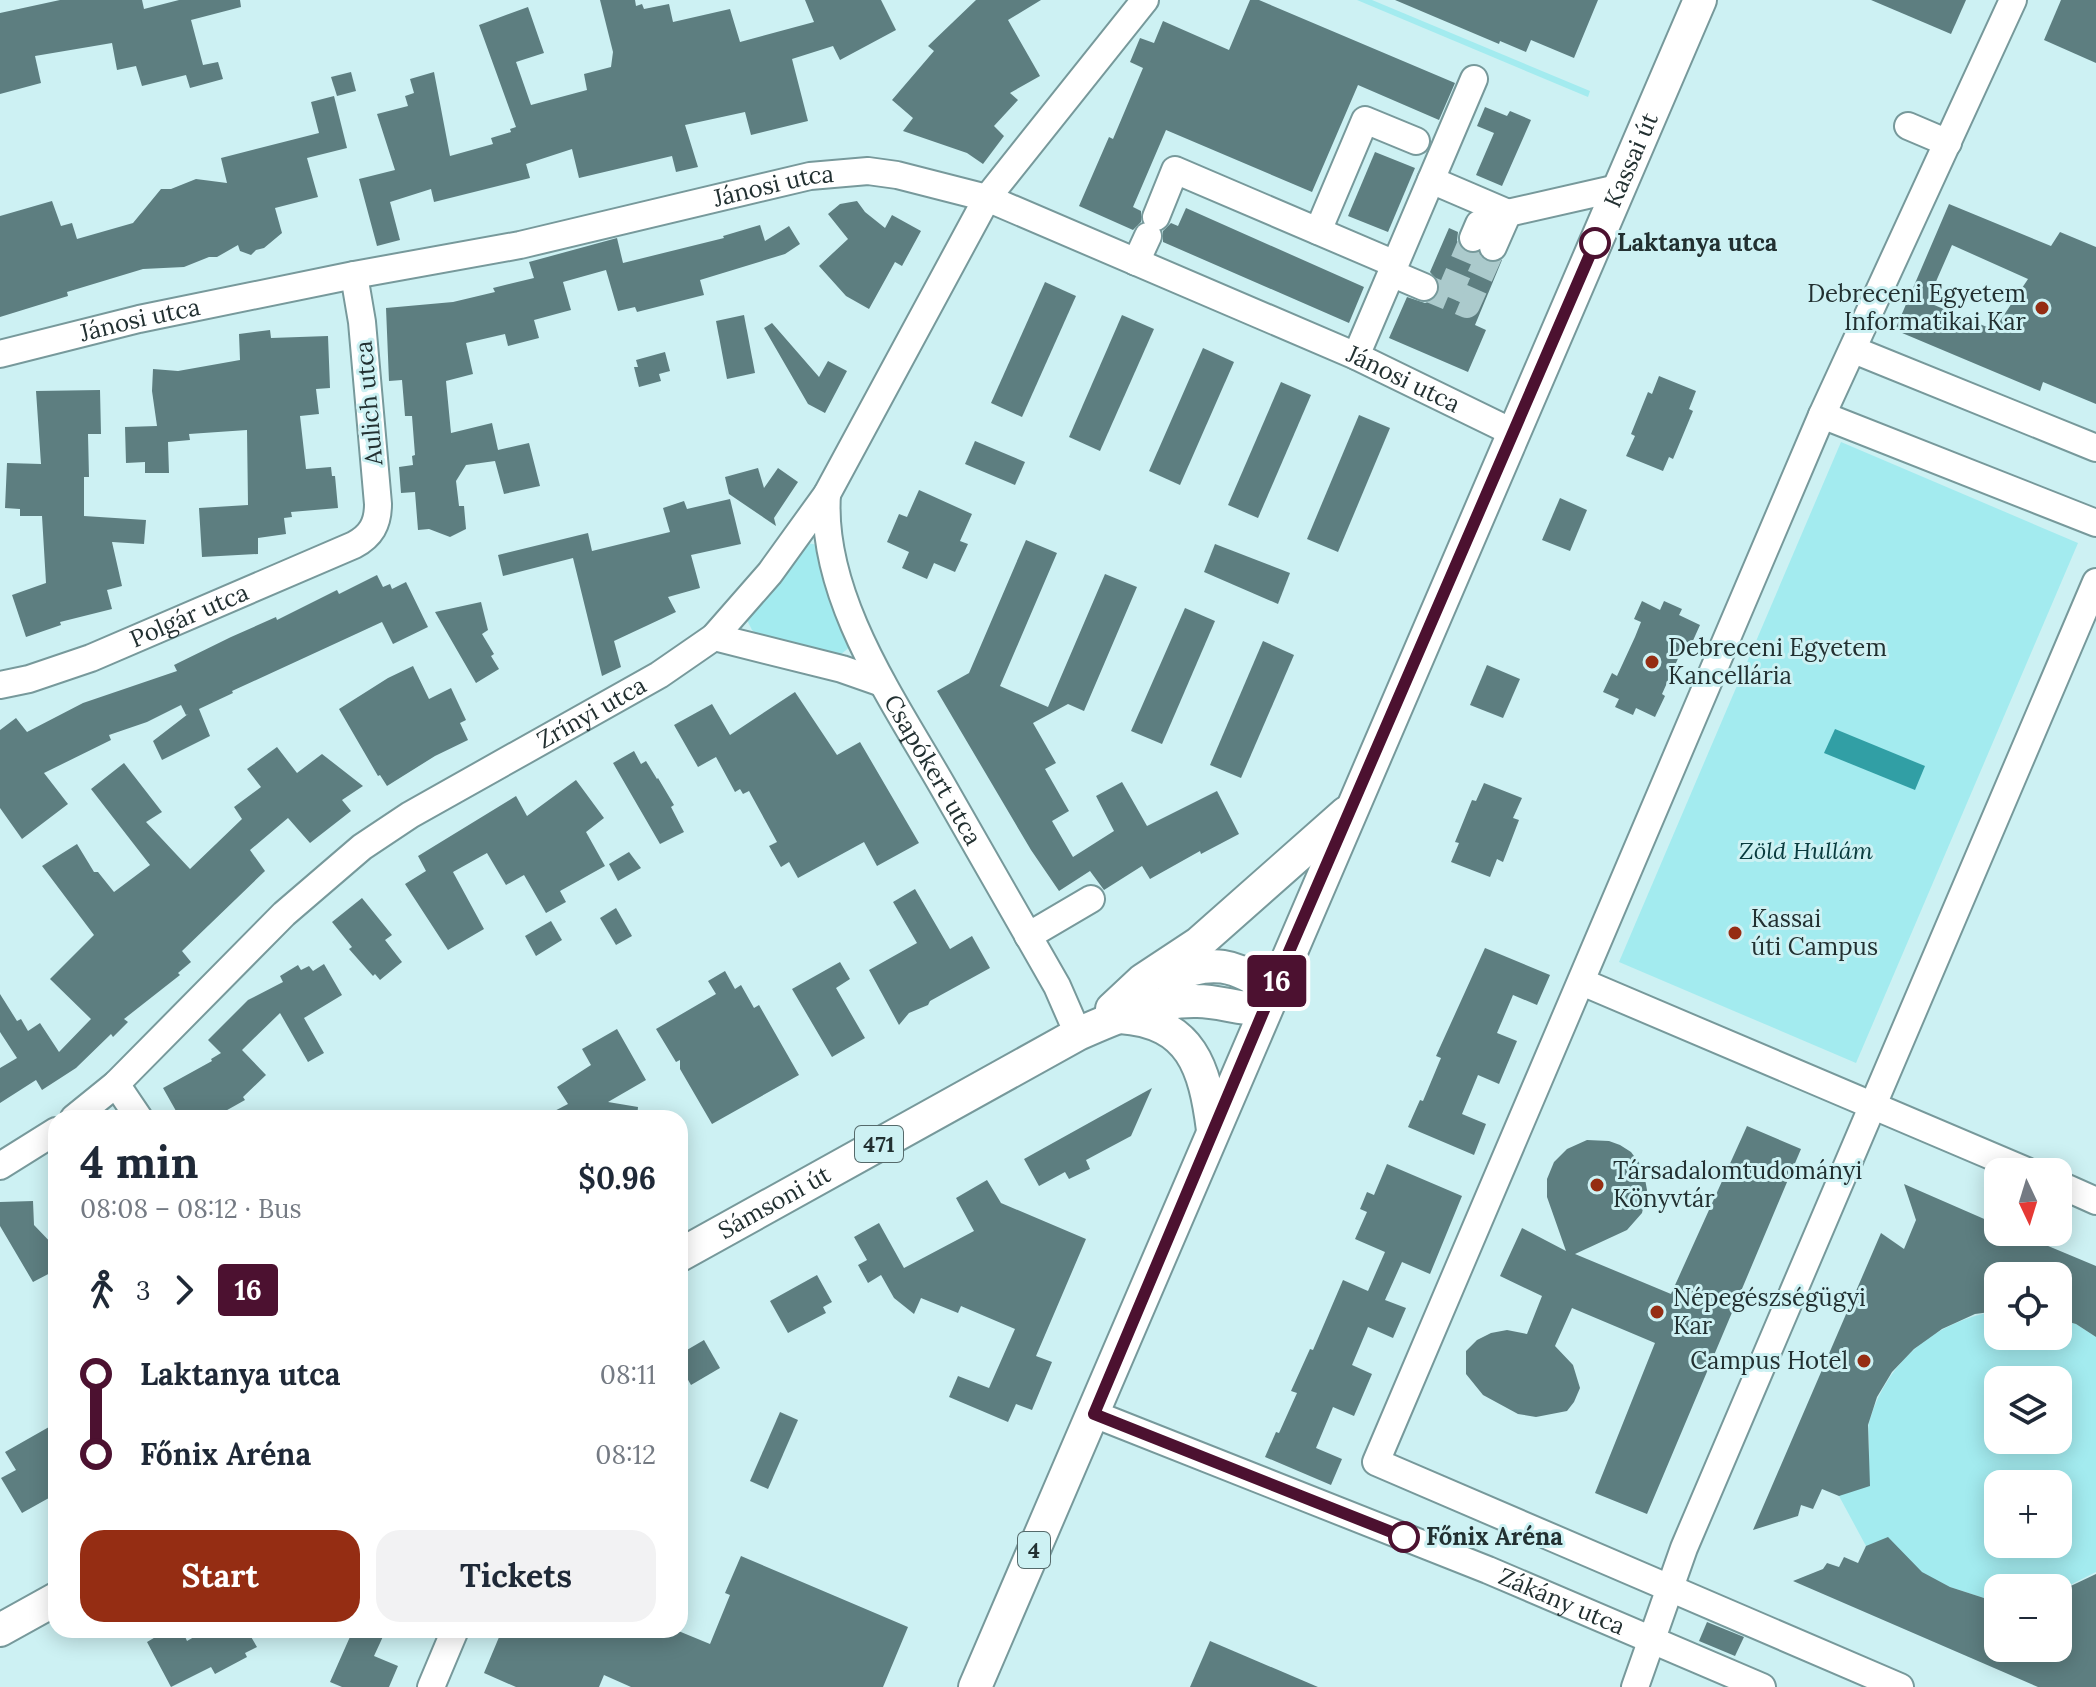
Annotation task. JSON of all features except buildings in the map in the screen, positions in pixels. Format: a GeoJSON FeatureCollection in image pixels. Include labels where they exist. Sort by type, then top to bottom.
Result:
{"type":"FeatureCollection","features":[{"type":"Feature","properties":{"kind":"main road","name":"Kassai út"},"geometry":{"type":"LineString","coordinates":[[975,1687],[1700,0]]}},
{"type":"Feature","properties":{"kind":"main road"},"geometry":{"type":"LineString","coordinates":[[1213,1130],[1203,1074],[1189,1047],[1165,1028],[1114,1013],[1143,980],[1199,943],[1351,808]]}},
{"type":"Feature","properties":{"kind":"main road","name":"Sámsoni út"},"geometry":{"type":"LineString","coordinates":[[688,1251],[1114,1013],[1186,1001],[1268,1000]]}},
{"type":"Feature","properties":{"kind":"main road"},"geometry":{"type":"LineString","coordinates":[[0,1630],[48,1603]]}},
{"type":"Feature","properties":{"kind":"street","name":"Zrínyi utca"},"geometry":{"type":"LineString","coordinates":[[84,1110],[116,1084],[284,914],[362,847],[410,815],[659,675],[714,637],[770,573],[827,494],[987,198],[1121,12],[1145,0]]}},
{"type":"Feature","properties":{"kind":"street"},"geometry":{"type":"LineString","coordinates":[[1900,1687],[1376,1462],[1822,415],[2013,0]]}},
{"type":"Feature","properties":{"kind":"street"},"geometry":{"type":"LineString","coordinates":[[1356,356],[1474,79]]}},
{"type":"Feature","properties":{"kind":"street"},"geometry":{"type":"LineString","coordinates":[[1318,231],[1365,120],[1416,141]]}},
{"type":"Feature","properties":{"kind":"street"},"geometry":{"type":"LineString","coordinates":[[1908,126],[1948,143]]}},
{"type":"Feature","properties":{"kind":"street"},"geometry":{"type":"LineString","coordinates":[[1136,262],[1175,170],[1318,231],[1424,287]]}},
{"type":"Feature","properties":{"kind":"street","name":"Jánosi utca"},"geometry":{"type":"LineString","coordinates":[[0,354],[139,319],[520,245],[838,172],[868,171],[897,175],[987,198],[1356,356],[1512,432]]}},
{"type":"Feature","properties":{"kind":"street"},"geometry":{"type":"LineString","coordinates":[[1431,180],[1508,213],[1618,188]]}},
{"type":"Feature","properties":{"kind":"street"},"geometry":{"type":"LineString","coordinates":[[1483,242],[1508,213]]}},
{"type":"Feature","properties":{"kind":"street","name":"Aulich utca"},"geometry":{"type":"LineString","coordinates":[[354,275],[362,322],[378,504],[372,530]]}},
{"type":"Feature","properties":{"kind":"street"},"geometry":{"type":"LineString","coordinates":[[1854,350],[2096,448]]}},
{"type":"Feature","properties":{"kind":"street"},"geometry":{"type":"LineString","coordinates":[[1822,415],[2096,523]]}},
{"type":"Feature","properties":{"kind":"street","name":"Csapókert utca"},"geometry":{"type":"LineString","coordinates":[[827,494],[827,531],[858,632],[882,683],[1057,986],[1078,1034]]}},
{"type":"Feature","properties":{"kind":"street","name":"Polgár utca"},"geometry":{"type":"LineString","coordinates":[[0,685],[29,679],[106,652],[354,545],[372,530]]}},
{"type":"Feature","properties":{"kind":"street"},"geometry":{"type":"LineString","coordinates":[[1635,1687],[1669,1588],[2096,582]]}},
{"type":"Feature","properties":{"kind":"street"},"geometry":{"type":"LineString","coordinates":[[714,637],[842,669],[882,683]]}},
{"type":"Feature","properties":{"kind":"street"},"geometry":{"type":"LineString","coordinates":[[1028,936],[1091,899]]}},
{"type":"Feature","properties":{"kind":"street"},"geometry":{"type":"LineString","coordinates":[[1582,982],[1996,1158]]}},
{"type":"Feature","properties":{"kind":"street"},"geometry":{"type":"LineString","coordinates":[[116,1084],[134,1110]]}},
{"type":"Feature","properties":{"kind":"street"},"geometry":{"type":"LineString","coordinates":[[0,1166],[48,1136]]}},
{"type":"Feature","properties":{"kind":"street"},"geometry":{"type":"LineString","coordinates":[[2072,1190],[2096,1201]]}},
{"type":"Feature","properties":{"kind":"street","name":"Zákány utca"},"geometry":{"type":"LineString","coordinates":[[1094,1414],[1488,1570],[1762,1687]]}},
{"type":"Feature","properties":{"kind":"street"},"geometry":{"type":"LineString","coordinates":[[431,1687],[452,1638]]}},
{"type":"Feature","properties":{"kind":"green space"},"geometry":{"type":"Polygon","coordinates":[[[1357,0],[1372,0],[1590,91],[1588,97],[1357,0]]]}},
{"type":"Feature","properties":{"kind":"green space","name":"Zöld Hullám"},"geometry":{"type":"Polygon","coordinates":[[[1841,442],[2078,543],[1856,1063],[1619,962],[1841,442]]]}},
{"type":"Feature","properties":{"kind":"green space"},"geometry":{"type":"Polygon","coordinates":[[[806,543],[819,545],[851,646],[840,655],[761,638],[752,630],[745,616],[806,543]]]}},
{"type":"Feature","properties":{"kind":"green space"},"geometry":{"type":"Polygon","coordinates":[[[1984,1314],[1984,1350],[2072,1350],[2072,1323],[2096,1337],[2096,1572],[2072,1584],[2072,1574],[1984,1574],[1984,1598],[1950,1587],[1866,1546],[1839,1496],[1868,1456],[1868,1428],[1878,1398],[1902,1361],[1918,1346],[1955,1323],[1984,1314]]]}},
{"type":"Feature","properties":{"kind":"shaded area"},"geometry":{"type":"Polygon","coordinates":[[[1835,729],[1925,766],[1915,790],[1824,753],[1835,729]]]}},
{"type":"Feature","properties":{"kind":"tunnel"},"geometry":{"type":"LineString","coordinates":[[1448,297],[1473,238]]}},
{"type":"Feature","properties":{"kind":"tunnel"},"geometry":{"type":"LineString","coordinates":[[1424,287],[1467,305],[1493,247]]}},
{"type":"Feature","properties":{"kind":"bus line","name":"16"},"geometry":{"type":"LineString","coordinates":[[1404,1537],[1094,1414],[1272,991],[1595,243]]}},
{"type":"Feature","properties":{"kind":"place","name":"Laktanya utca"},"geometry":{"type":"Point","coordinates":[1595,243]}},
{"type":"Feature","properties":{"kind":"place","name":"Debreceni Egyetem Informatikai Kar"},"geometry":{"type":"Point","coordinates":[2042,308]}},
{"type":"Feature","properties":{"kind":"place","name":"Debreceni Egyetem Kancellária"},"geometry":{"type":"Point","coordinates":[1652,662]}},
{"type":"Feature","properties":{"kind":"place","name":"Kassai úti Campus"},"geometry":{"type":"Point","coordinates":[1735,933]}},
{"type":"Feature","properties":{"kind":"place","name":"Társadalomtudományi Könyvtár"},"geometry":{"type":"Point","coordinates":[1597,1185]}},
{"type":"Feature","properties":{"kind":"place","name":"Népegészségügyi Kar"},"geometry":{"type":"Point","coordinates":[1657,1312]}},
{"type":"Feature","properties":{"kind":"place","name":"Campus Hotel"},"geometry":{"type":"Point","coordinates":[1864,1361]}},
{"type":"Feature","properties":{"kind":"place","name":"Főnix Aréna"},"geometry":{"type":"Point","coordinates":[1404,1537]}}]}
